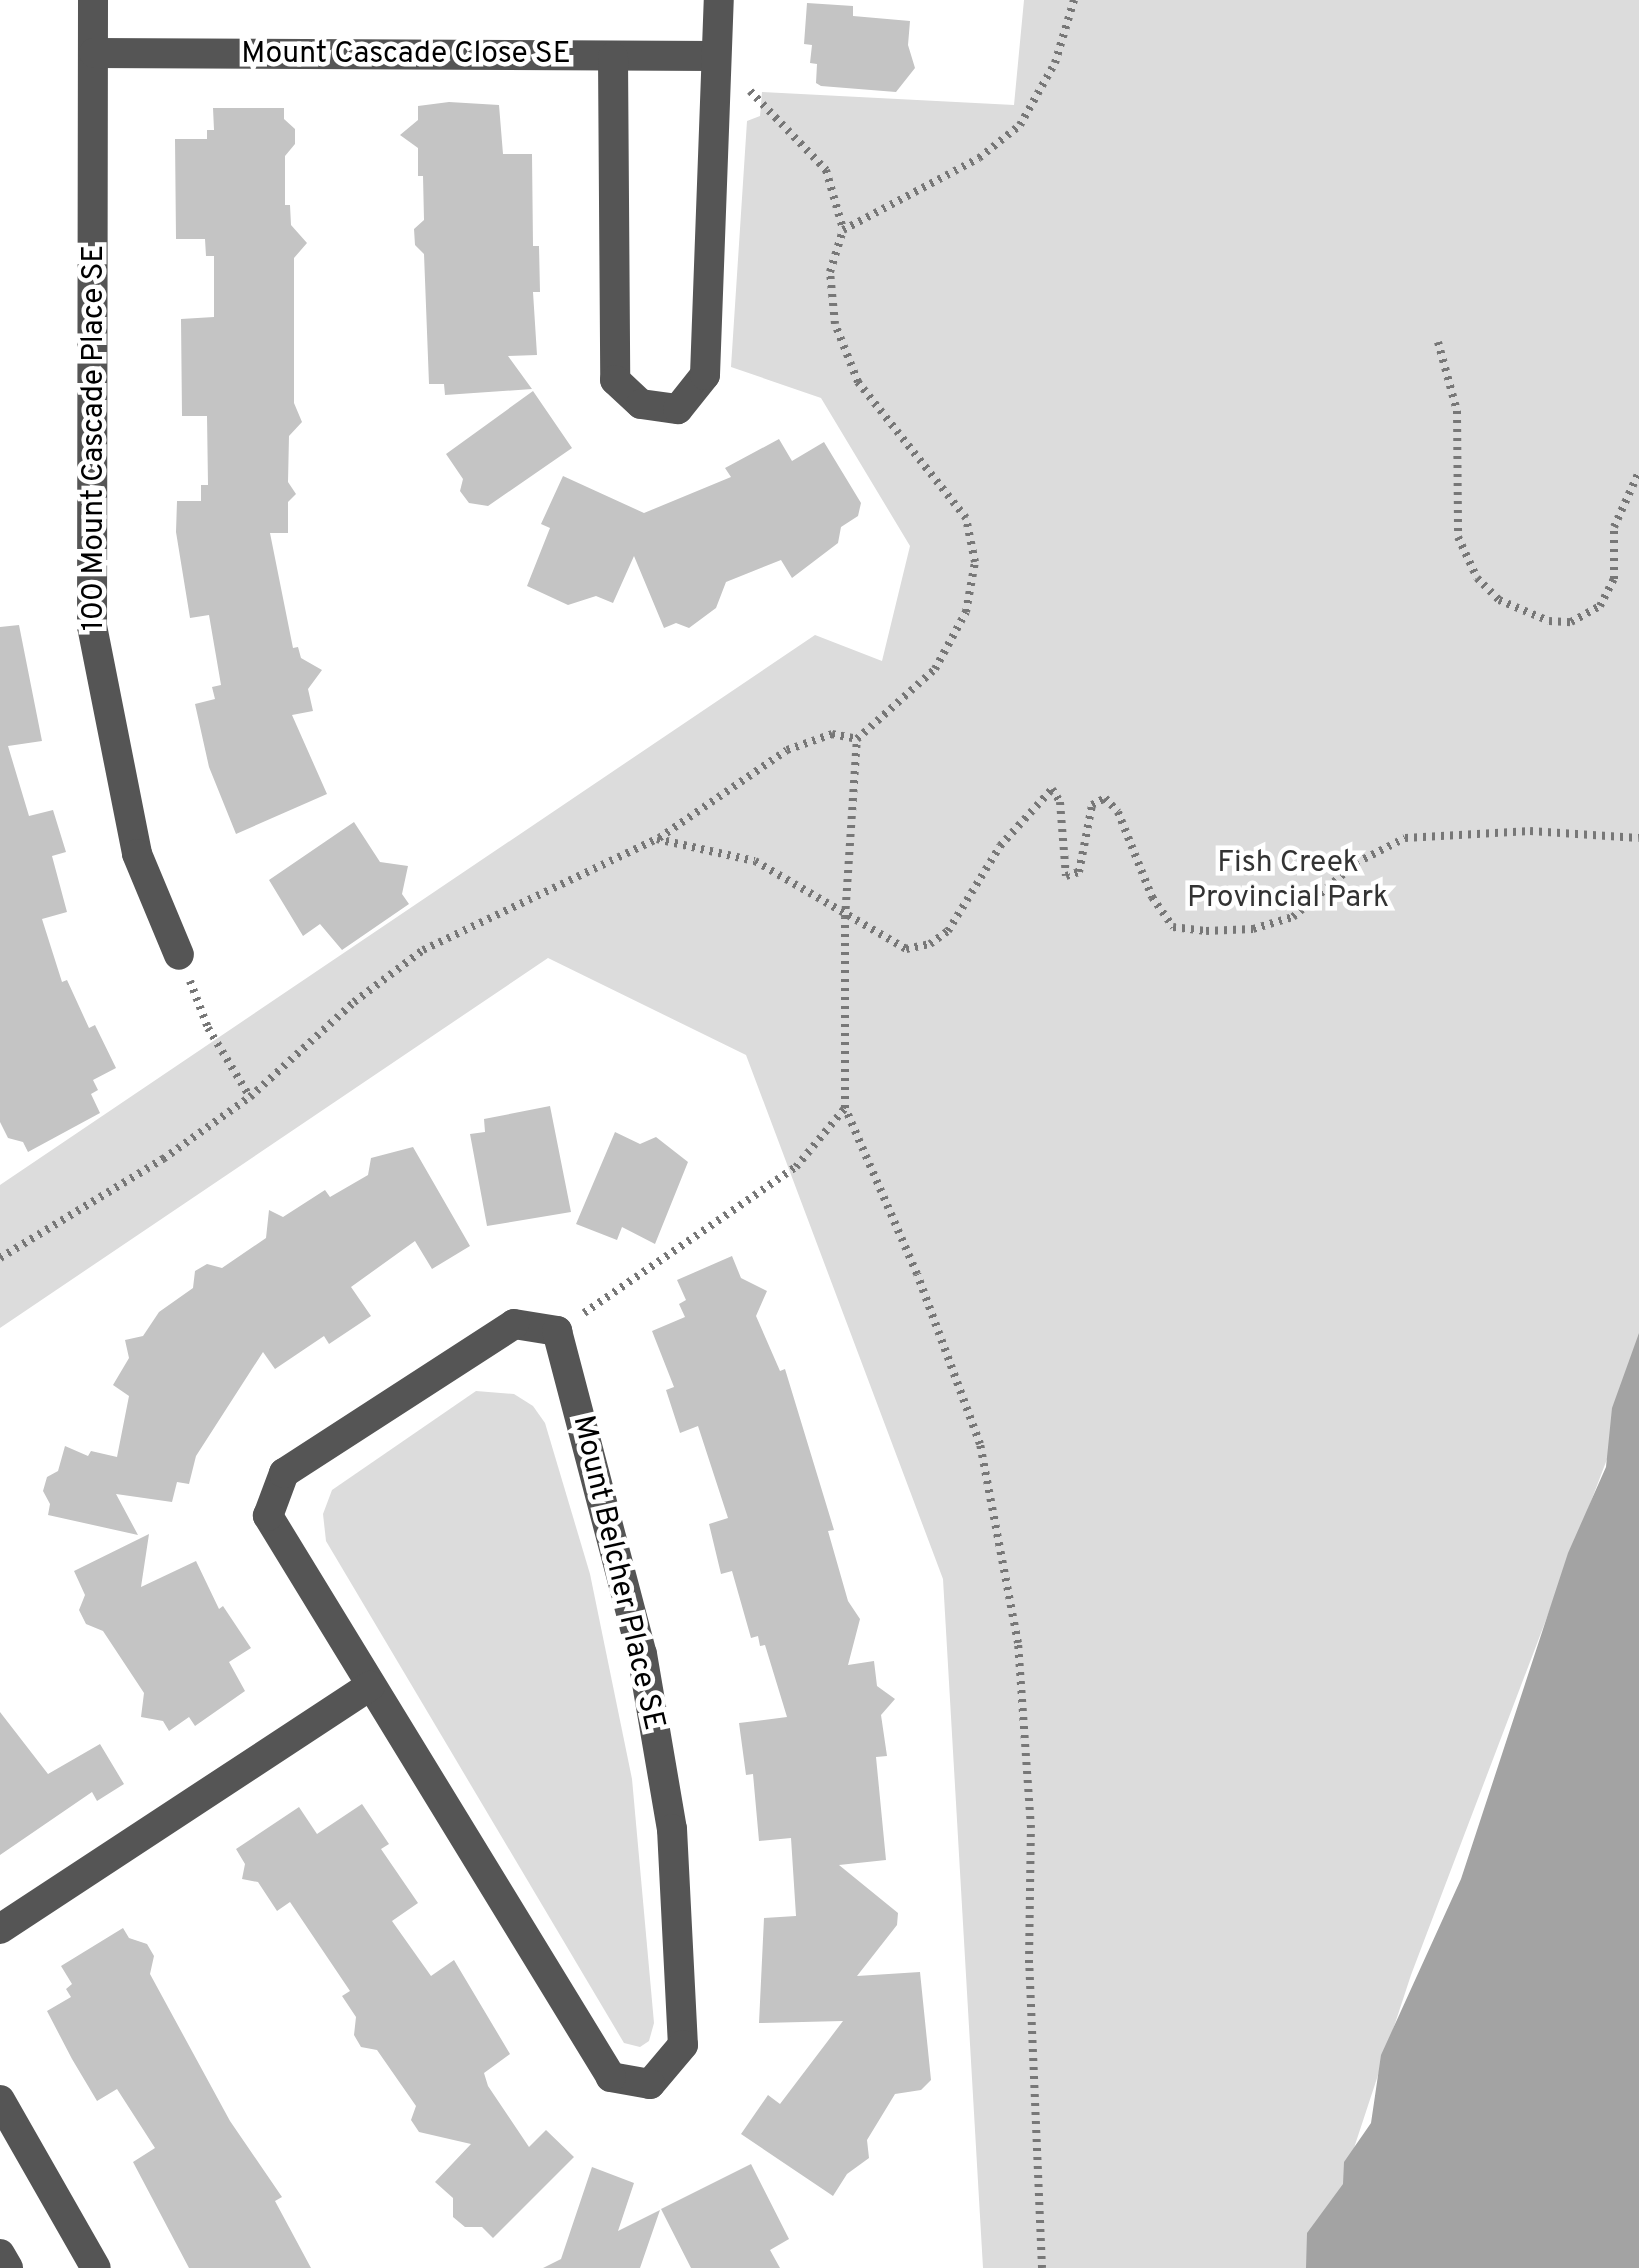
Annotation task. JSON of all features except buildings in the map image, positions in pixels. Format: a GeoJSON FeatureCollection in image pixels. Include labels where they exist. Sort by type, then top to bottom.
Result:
{"type":"FeatureCollection","features":[{"type":"Feature","properties":{"kind":"street"},"geometry":{"type":"LineString","coordinates":[[93,0],[94,52]]}},
{"type":"Feature","properties":{"kind":"street"},"geometry":{"type":"LineString","coordinates":[[613,57],[615,380],[641,404],[677,409],[705,375],[719,0]]}},
{"type":"Feature","properties":{"kind":"street","name":"Mount Cascade Close SE"},"geometry":{"type":"LineString","coordinates":[[94,52],[715,56]]}},
{"type":"Feature","properties":{"kind":"street","name":"100 Mount Cascade Place SE"},"geometry":{"type":"LineString","coordinates":[[94,52],[92,626],[136,854],[179,955]]}},
{"type":"Feature","properties":{"kind":"street","name":"Mount Belcher Place SE"},"geometry":{"type":"LineString","coordinates":[[514,1324],[557,1331],[642,1654],[672,1828],[683,2045],[650,2084],[611,2077],[268,1516],[284,1473],[514,1324]]}},
{"type":"Feature","properties":{"kind":"street"},"geometry":{"type":"LineString","coordinates":[[0,1929],[370,1686]]}},
{"type":"Feature","properties":{"kind":"street"},"geometry":{"type":"LineString","coordinates":[[0,2100],[96,2268]]}},
{"type":"Feature","properties":{"kind":"street"},"geometry":{"type":"LineString","coordinates":[[0,2254],[8,2268]]}},
{"type":"Feature","properties":{"kind":"path"},"geometry":{"type":"LineString","coordinates":[[843,230],[979,158],[1020,125],[1055,62],[1074,0]]}},
{"type":"Feature","properties":{"kind":"path"},"geometry":{"type":"LineString","coordinates":[[715,56],[826,170],[843,230],[830,272],[835,324],[858,382],[966,518],[975,562],[966,612],[935,669],[857,739],[845,918],[845,1108],[917,1274],[980,1444],[1018,1643],[1031,1828],[1028,1963],[1042,2268]]}},
{"type":"Feature","properties":{"kind":"path"},"geometry":{"type":"LineString","coordinates":[[1438,341],[1456,411],[1458,537],[1477,578],[1499,600],[1549,621],[1571,622],[1600,606],[1614,579],[1614,527],[1639,472]]}},
{"type":"Feature","properties":{"kind":"path"},"geometry":{"type":"LineString","coordinates":[[0,1258],[163,1159],[250,1096],[354,1002],[423,950],[658,839],[787,750],[832,734],[857,739]]}},
{"type":"Feature","properties":{"kind":"path"},"geometry":{"type":"LineString","coordinates":[[658,839],[755,861],[803,886],[845,918],[906,949],[930,944],[949,931],[1000,847],[1052,789],[1060,802],[1061,864],[1066,876],[1079,872],[1092,805],[1106,798],[1118,812],[1152,897],[1173,928],[1206,931],[1253,929],[1293,917],[1356,863],[1405,838],[1530,831],[1639,838]]}},
{"type":"Feature","properties":{"kind":"path"},"geometry":{"type":"LineString","coordinates":[[179,955],[208,1028],[250,1096]]}},
{"type":"Feature","properties":{"kind":"path"},"geometry":{"type":"LineString","coordinates":[[557,1331],[796,1167],[845,1108]]}},
{"type":"Feature","properties":{"kind":"green space","name":"Fish Creek Provincial Park"},"geometry":{"type":"Polygon","coordinates":[[[1024,0],[1639,0],[1639,1375],[1411,1975],[1355,2145],[1328,2268],[983,2268],[943,1579],[746,1055],[548,958],[0,1328],[0,1185],[815,635],[882,661],[910,546],[821,398],[731,367],[747,121],[760,116],[762,92],[1014,105],[1024,0]]]}},
{"type":"Feature","properties":{"kind":"green space"},"geometry":{"type":"Polygon","coordinates":[[[476,1391],[514,1394],[533,1406],[545,1423],[590,1574],[632,1779],[654,2023],[649,2041],[640,2047],[624,2043],[326,1541],[323,1514],[332,1490],[476,1391]]]}},
{"type":"Feature","properties":{"kind":"shaded area"},"geometry":{"type":"Polygon","coordinates":[[[1639,1333],[1639,2268],[1306,2268],[1307,2233],[1343,2184],[1344,2162],[1371,2123],[1381,2055],[1461,1879],[1568,1553],[1606,1467],[1612,1408],[1639,1333]]]}}]}
